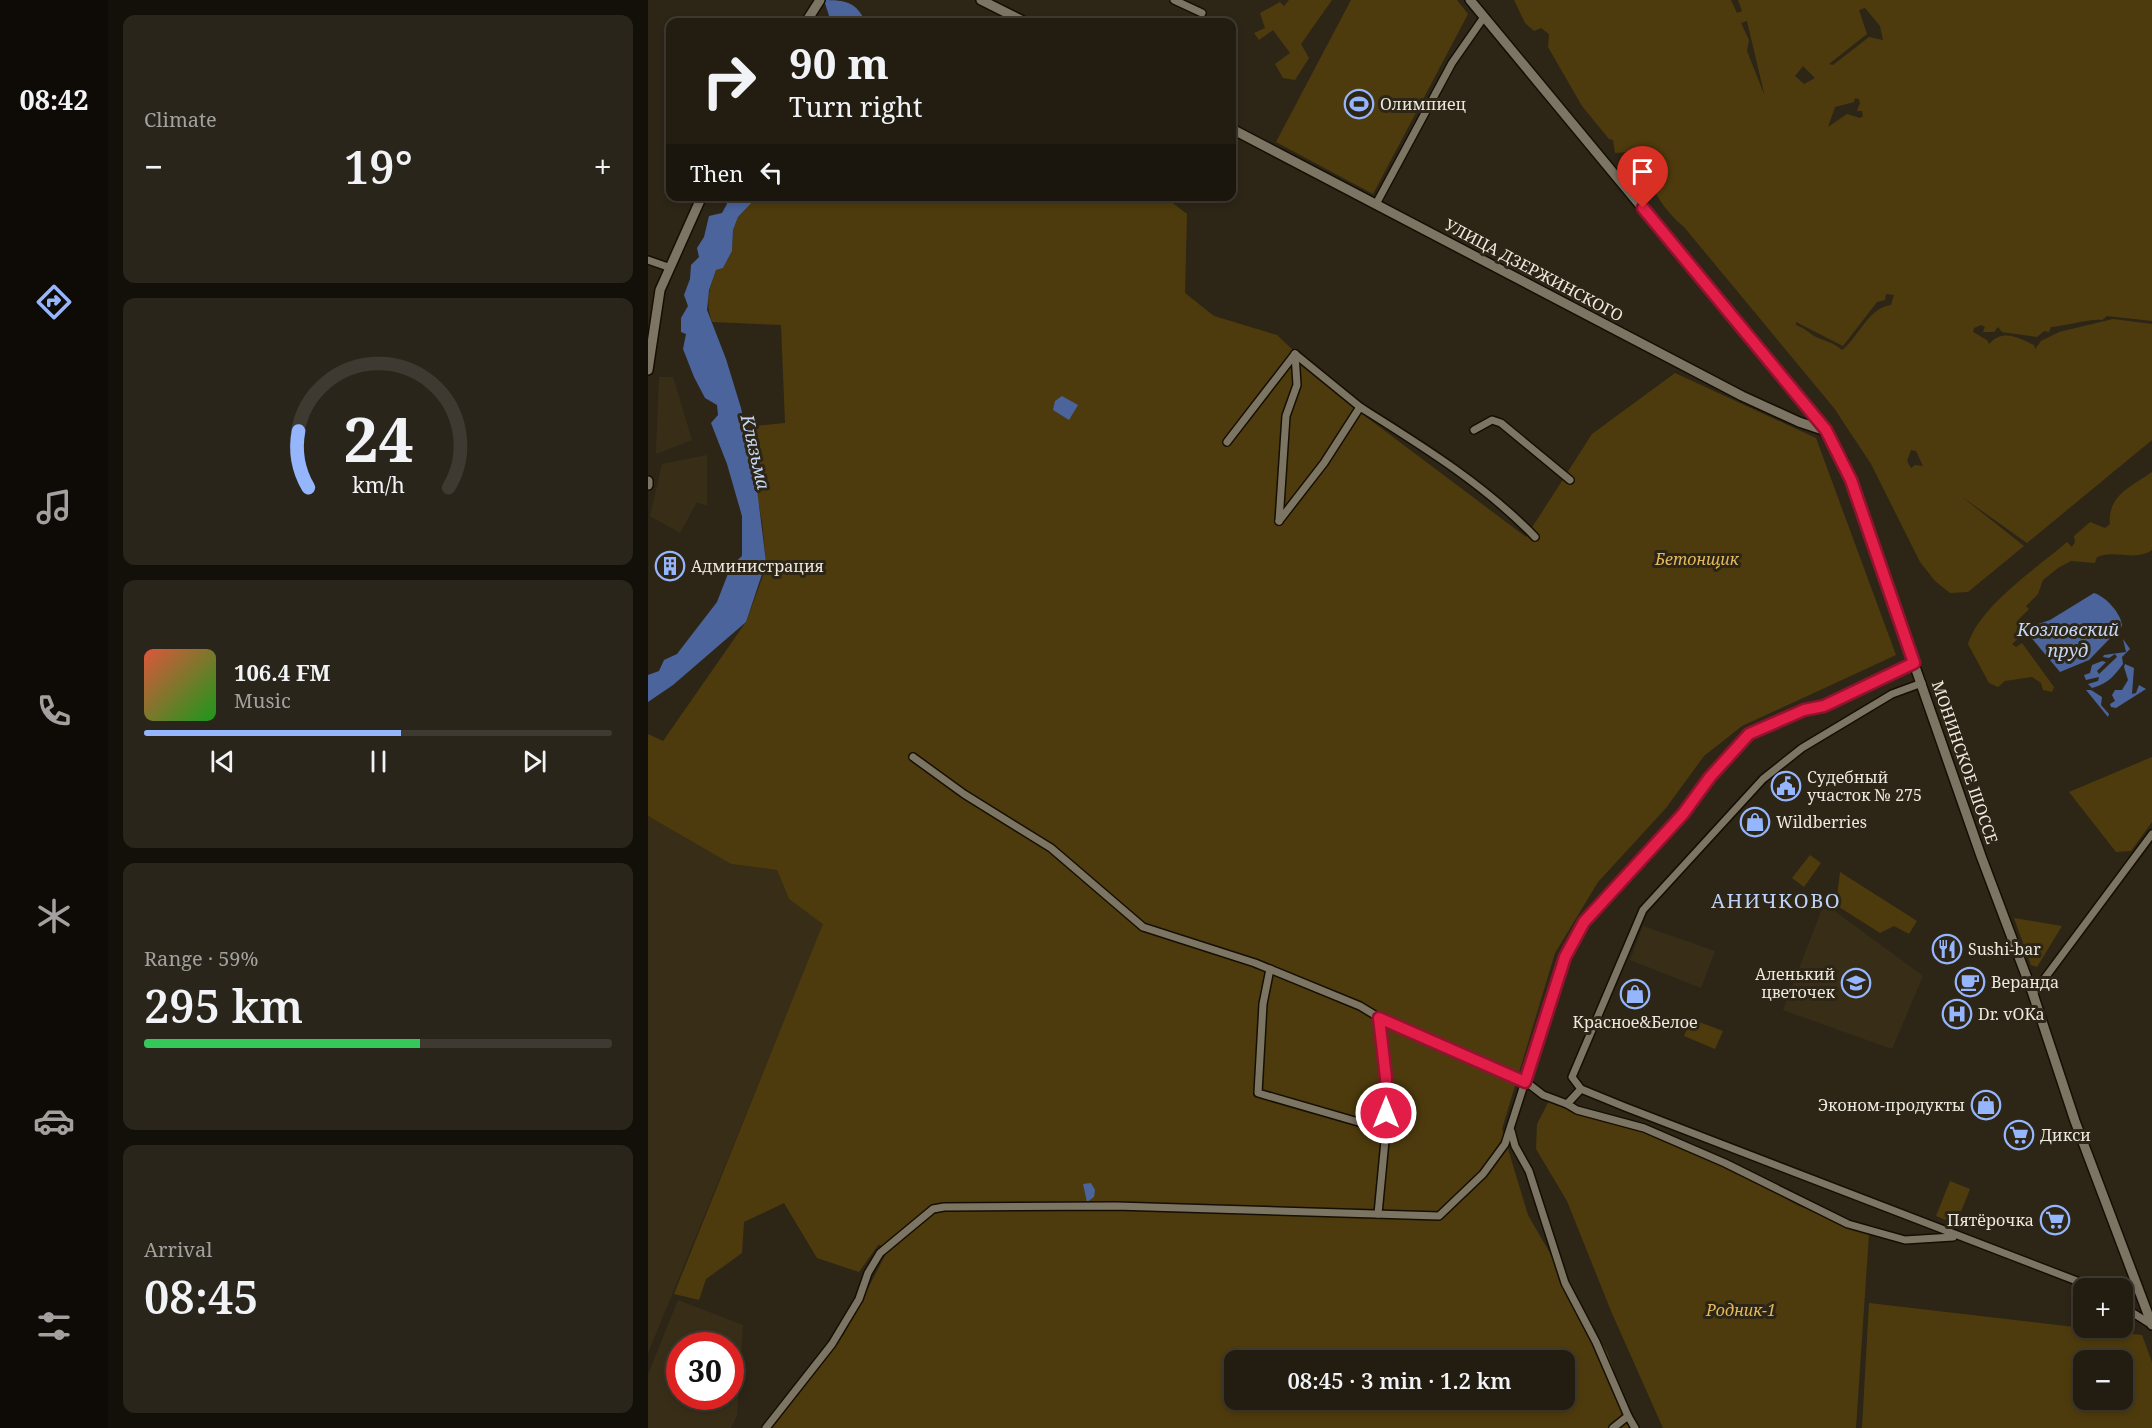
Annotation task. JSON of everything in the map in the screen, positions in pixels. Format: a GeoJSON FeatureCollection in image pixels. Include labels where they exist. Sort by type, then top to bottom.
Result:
{"type":"FeatureCollection","features":[{"type":"Feature","properties":{"kind":"main road"},"geometry":{"type":"LineString","coordinates":[[809,18],[820,0]]}},
{"type":"Feature","properties":{"kind":"main road"},"geometry":{"type":"LineString","coordinates":[[981,0],[1017,18]]}},
{"type":"Feature","properties":{"kind":"main road","name":"МОНИНСКОЕ ШОССЕ"},"geometry":{"type":"LineString","coordinates":[[1470,0],[1826,430],[1851,480],[1981,856],[2033,994],[2075,1121],[2152,1325]]}},
{"type":"Feature","properties":{"kind":"main road","name":"УЛИЦА ДЗЕРЖИНСКОГО"},"geometry":{"type":"LineString","coordinates":[[1236,131],[1742,396],[1788,417],[1826,430]]}},
{"type":"Feature","properties":{"kind":"main road"},"geometry":{"type":"LineString","coordinates":[[648,370],[660,290],[668,267],[700,201]]}},
{"type":"Feature","properties":{"kind":"main road"},"geometry":{"type":"LineString","coordinates":[[1788,417],[1802,419],[1807,417],[1809,409]]}},
{"type":"Feature","properties":{"kind":"street"},"geometry":{"type":"LineString","coordinates":[[1174,0],[1202,13]]}},
{"type":"Feature","properties":{"kind":"street"},"geometry":{"type":"LineString","coordinates":[[1376,204],[1452,63],[1484,17]]}},
{"type":"Feature","properties":{"kind":"street"},"geometry":{"type":"LineString","coordinates":[[648,260],[668,267]]}},
{"type":"Feature","properties":{"kind":"street"},"geometry":{"type":"LineString","coordinates":[[1295,354],[1297,385],[1286,416],[1279,521],[1324,463],[1360,407]]}},
{"type":"Feature","properties":{"kind":"street"},"geometry":{"type":"LineString","coordinates":[[1295,354],[1360,407],[1439,456],[1508,509],[1535,537]]}},
{"type":"Feature","properties":{"kind":"street"},"geometry":{"type":"LineString","coordinates":[[1227,442],[1295,354]]}},
{"type":"Feature","properties":{"kind":"street"},"geometry":{"type":"LineString","coordinates":[[1474,430],[1492,420],[1501,423],[1570,480]]}},
{"type":"Feature","properties":{"kind":"street"},"geometry":{"type":"LineString","coordinates":[[766,1428],[832,1344],[859,1299],[868,1273],[880,1253],[933,1209],[944,1206],[1116,1206],[1439,1216],[1483,1174],[1511,1131],[1565,957],[1584,922],[1683,814],[1710,777],[1749,734],[1804,710],[1824,706],[1914,663]]}},
{"type":"Feature","properties":{"kind":"street"},"geometry":{"type":"LineString","coordinates":[[1922,683],[1892,694],[1802,748],[1763,779],[1643,910],[1572,1077],[1581,1089],[1956,1237],[2073,1278]]}},
{"type":"Feature","properties":{"kind":"street"},"geometry":{"type":"LineString","coordinates":[[913,757],[973,800],[1051,848],[1143,927],[1270,969],[1360,1006],[1379,1018],[1525,1082],[1543,1095],[1576,1110],[1644,1128],[1725,1163],[1848,1224],[1905,1240],[1956,1237]]}},
{"type":"Feature","properties":{"kind":"street"},"geometry":{"type":"LineString","coordinates":[[2033,994],[2152,834]]}},
{"type":"Feature","properties":{"kind":"street"},"geometry":{"type":"LineString","coordinates":[[1270,969],[1263,1004],[1258,1093],[1386,1130]]}},
{"type":"Feature","properties":{"kind":"street"},"geometry":{"type":"LineString","coordinates":[[1378,1214],[1386,1130],[1386,1078],[1379,1018]]}},
{"type":"Feature","properties":{"kind":"street"},"geometry":{"type":"LineString","coordinates":[[1567,1104],[1581,1089]]}},
{"type":"Feature","properties":{"kind":"street"},"geometry":{"type":"LineString","coordinates":[[1511,1131],[1515,1146],[1528,1171],[1565,1283],[1596,1342],[1635,1428]]}},
{"type":"Feature","properties":{"kind":"street"},"geometry":{"type":"LineString","coordinates":[[2133,1313],[2152,1325]]}},
{"type":"Feature","properties":{"kind":"street"},"geometry":{"type":"LineString","coordinates":[[1613,1428],[1628,1416]]}},
{"type":"Feature","properties":{"kind":"shaded area"},"geometry":{"type":"Polygon","coordinates":[[[659,377],[673,377],[692,440],[656,454],[659,377]]]}},
{"type":"Feature","properties":{"kind":"shaded area"},"geometry":{"type":"Polygon","coordinates":[[[707,455],[707,506],[697,502],[680,533],[650,516],[662,464],[707,455]]]}},
{"type":"Feature","properties":{"kind":"shaded area"},"geometry":{"type":"Polygon","coordinates":[[[648,816],[731,864],[777,870],[789,899],[824,924],[648,1353],[648,816]]]}},
{"type":"Feature","properties":{"kind":"shaded area","name":"Аленький цветочек"},"geometry":{"type":"Polygon","coordinates":[[[1822,909],[1833,910],[1923,976],[1892,1049],[1783,1010],[1822,909]]]}},
{"type":"Feature","properties":{"kind":"shaded area"},"geometry":{"type":"Polygon","coordinates":[[[1643,926],[1715,951],[1701,988],[1630,960],[1643,926]]]}},
{"type":"Feature","properties":{"kind":"shaded area"},"geometry":{"type":"Polygon","coordinates":[[[678,1300],[743,1325],[743,1332],[666,1332],[666,1410],[737,1410],[731,1428],[648,1428],[648,1375],[678,1300]]]}},
{"type":"Feature","properties":{"kind":"green space"},"geometry":{"type":"Polygon","coordinates":[[[1289,0],[1332,0],[1301,44],[1309,58],[1295,80],[1283,78],[1275,64],[1290,53],[1273,30],[1259,40],[1254,33],[1265,28],[1260,13],[1280,2],[1284,6],[1289,0]]]}},
{"type":"Feature","properties":{"kind":"green space","name":"Олимпиец"},"geometry":{"type":"Polygon","coordinates":[[[1351,0],[1457,0],[1468,14],[1373,194],[1276,142],[1351,0]]]}},
{"type":"Feature","properties":{"kind":"green space"},"geometry":{"type":"Polygon","coordinates":[[[1514,0],[1731,0],[1737,13],[1742,11],[1738,0],[2152,0],[2152,321],[2107,316],[2102,320],[2051,327],[2049,332],[2044,331],[2037,337],[2002,332],[1998,327],[1994,332],[1983,332],[1985,327],[1981,325],[1974,328],[1973,332],[1987,340],[1989,344],[1994,339],[2005,335],[2034,345],[2035,349],[2041,341],[2059,332],[2113,319],[2152,324],[2152,440],[2027,543],[1961,496],[2024,546],[1968,592],[1950,593],[1935,581],[1920,562],[1871,464],[1834,408],[1664,206],[1642,164],[1645,156],[1640,151],[1615,153],[1613,140],[1609,139],[1582,106],[1548,47],[1549,34],[1541,28],[1534,31],[1525,23],[1514,0]],[[1865,8],[1859,10],[1867,34],[1829,64],[1833,65],[1869,37],[1883,40],[1880,26],[1865,8]],[[1747,21],[1741,23],[1749,40],[1747,51],[1764,94],[1747,21]],[[1803,66],[1795,76],[1804,84],[1815,78],[1803,66]],[[1855,98],[1854,102],[1835,107],[1828,127],[1847,114],[1860,118],[1863,116],[1862,111],[1857,111],[1859,99],[1855,98]],[[1886,294],[1885,300],[1877,302],[1843,346],[1796,322],[1796,325],[1842,350],[1870,317],[1883,307],[1891,305],[1894,295],[1886,294]],[[1911,450],[1907,461],[1911,468],[1915,465],[1923,466],[1916,451],[1911,450]]]}},
{"type":"Feature","properties":{"kind":"green space","name":"Бетонщик"},"geometry":{"type":"Polygon","coordinates":[[[753,201],[1170,201],[1187,214],[1185,293],[1214,316],[1277,335],[1353,407],[1526,537],[1592,434],[1675,373],[1816,438],[1896,655],[1742,726],[1704,756],[1666,808],[1598,882],[1555,953],[1502,1129],[1528,1215],[1607,1352],[1635,1428],[772,1428],[844,1334],[887,1252],[879,1244],[859,1272],[817,1258],[784,1203],[744,1222],[742,1253],[706,1279],[699,1300],[674,1294],[823,924],[789,899],[777,870],[731,864],[648,816],[648,734],[663,741],[746,622],[766,562],[762,522],[745,427],[785,423],[781,325],[712,322],[709,308],[711,283],[716,270],[723,268],[732,251],[733,230],[738,217],[753,201]]]}},
{"type":"Feature","properties":{"kind":"green space"},"geometry":{"type":"Polygon","coordinates":[[[2152,472],[2152,550],[2139,555],[2104,555],[2097,557],[2095,563],[2071,561],[2043,580],[2038,594],[2026,606],[2029,609],[2018,620],[2021,636],[2012,644],[2016,647],[2022,643],[2054,687],[2052,692],[2043,690],[2041,683],[2032,677],[2005,681],[1998,687],[1989,683],[1968,644],[1984,616],[2011,588],[2067,542],[2072,547],[2075,542],[2074,536],[2090,522],[2105,528],[2110,524],[2112,506],[2117,499],[2129,487],[2152,472]]]}},
{"type":"Feature","properties":{"kind":"green space"},"geometry":{"type":"Polygon","coordinates":[[[2152,757],[2152,822],[2131,851],[2116,852],[2069,792],[2152,757]]]}},
{"type":"Feature","properties":{"kind":"green space"},"geometry":{"type":"Polygon","coordinates":[[[1810,855],[1821,863],[1804,887],[1792,878],[1810,855]]]}},
{"type":"Feature","properties":{"kind":"green space"},"geometry":{"type":"Polygon","coordinates":[[[1840,872],[1917,921],[1909,934],[1894,926],[1880,933],[1836,905],[1840,872]]]}},
{"type":"Feature","properties":{"kind":"green space"},"geometry":{"type":"Polygon","coordinates":[[[2014,918],[2062,926],[2037,967],[2031,965],[2014,918]]]}},
{"type":"Feature","properties":{"kind":"green space"},"geometry":{"type":"Polygon","coordinates":[[[1691,1019],[1723,1031],[1715,1049],[1684,1036],[1691,1019]]]}},
{"type":"Feature","properties":{"kind":"green space","name":"Родник-1"},"geometry":{"type":"Polygon","coordinates":[[[1549,1101],[1662,1133],[1799,1206],[1869,1234],[1856,1428],[1663,1428],[1611,1311],[1567,1201],[1536,1149],[1537,1124],[1549,1101]]]}},
{"type":"Feature","properties":{"kind":"green space"},"geometry":{"type":"Polygon","coordinates":[[[1950,1181],[1970,1189],[1956,1224],[1936,1216],[1950,1181]]]}},
{"type":"Feature","properties":{"kind":"green space"},"geometry":{"type":"Polygon","coordinates":[[[1869,1303],[2073,1327],[2073,1338],[2133,1338],[2133,1334],[2142,1335],[2152,1362],[2152,1428],[1862,1428],[1869,1303]]]}},
{"type":"Feature","properties":{"kind":"water"},"geometry":{"type":"Polygon","coordinates":[[[824,0],[849,3],[863,18],[830,18],[824,0]]]}},
{"type":"Feature","properties":{"kind":"water"},"geometry":{"type":"Polygon","coordinates":[[[726,201],[753,201],[738,217],[733,230],[732,251],[723,268],[716,270],[709,290],[707,310],[726,359],[741,408],[755,473],[766,562],[746,622],[673,685],[648,702],[648,675],[659,671],[664,660],[677,654],[717,602],[731,566],[742,556],[742,516],[727,464],[711,423],[718,415],[717,405],[705,398],[694,377],[683,349],[686,334],[681,332],[681,318],[688,306],[684,295],[690,279],[691,265],[699,257],[697,248],[704,237],[709,216],[722,213],[726,201]]]}},
{"type":"Feature","properties":{"kind":"water"},"geometry":{"type":"Polygon","coordinates":[[[1062,396],[1078,405],[1069,420],[1053,410],[1055,401],[1062,396]]]}},
{"type":"Feature","properties":{"kind":"water","name":"Козловский пруд"},"geometry":{"type":"Polygon","coordinates":[[[2094,593],[2112,606],[2122,626],[2089,660],[2060,672],[2029,635],[2030,627],[2050,620],[2094,593]]]}},
{"type":"Feature","properties":{"kind":"water"},"geometry":{"type":"Polygon","coordinates":[[[2123,639],[2130,649],[2122,657],[2123,664],[2107,682],[2092,688],[2088,684],[2098,681],[2099,677],[2086,680],[2084,675],[2090,673],[2092,665],[2102,661],[2106,662],[2097,671],[2099,674],[2117,657],[2115,654],[2109,658],[2103,657],[2104,655],[2126,652],[2123,639]]]}},
{"type":"Feature","properties":{"kind":"water"},"geometry":{"type":"Polygon","coordinates":[[[2125,664],[2134,668],[2132,694],[2136,693],[2139,685],[2146,689],[2116,708],[2111,707],[2110,704],[2115,701],[2112,695],[2115,690],[2122,690],[2128,680],[2125,664]]]}},
{"type":"Feature","properties":{"kind":"water"},"geometry":{"type":"Polygon","coordinates":[[[2086,690],[2091,690],[2102,697],[2101,705],[2109,714],[2108,717],[2086,690]]]}},
{"type":"Feature","properties":{"kind":"water"},"geometry":{"type":"Polygon","coordinates":[[[1091,1183],[1095,1190],[1094,1197],[1087,1202],[1083,1184],[1091,1183]]]}},
{"type":"Feature","properties":{"kind":"place","name":"Олимпиец"},"geometry":{"type":"Point","coordinates":[1359,104]}},
{"type":"Feature","properties":{"kind":"place","name":"Администрация"},"geometry":{"type":"Point","coordinates":[670,566]}},
{"type":"Feature","properties":{"kind":"place","name":"Судебный участок № 275"},"geometry":{"type":"Point","coordinates":[1786,786]}},
{"type":"Feature","properties":{"kind":"place","name":"Wildberries"},"geometry":{"type":"Point","coordinates":[1755,822]}},
{"type":"Feature","properties":{"kind":"place","name":"Sushi-bar"},"geometry":{"type":"Point","coordinates":[1947,949]}},
{"type":"Feature","properties":{"kind":"place","name":"Веранда"},"geometry":{"type":"Point","coordinates":[1970,982]}},
{"type":"Feature","properties":{"kind":"place","name":"Аленький цветочек"},"geometry":{"type":"Point","coordinates":[1856,983]}},
{"type":"Feature","properties":{"kind":"place","name":"Красное&Белое"},"geometry":{"type":"Point","coordinates":[1635,994]}},
{"type":"Feature","properties":{"kind":"place","name":"Dr. vOKa"},"geometry":{"type":"Point","coordinates":[1957,1014]}},
{"type":"Feature","properties":{"kind":"place","name":"Эконом-продукты"},"geometry":{"type":"Point","coordinates":[1986,1105]}},
{"type":"Feature","properties":{"kind":"place","name":"Дикси"},"geometry":{"type":"Point","coordinates":[2019,1135]}},
{"type":"Feature","properties":{"kind":"place","name":"Пятёрочка"},"geometry":{"type":"Point","coordinates":[2055,1220]}},
{"type":"Feature","properties":{"kind":"district","name":"АНИЧКОВО"},"geometry":{"type":"Point","coordinates":[1776,901]}},
{"type":"Feature","properties":{"kind":"route"},"geometry":{"type":"LineString","coordinates":[[1386,1113],[1386,1078],[1379,1018],[1525,1082],[1565,957],[1584,922],[1683,814],[1710,777],[1749,734],[1804,710],[1824,706],[1914,663],[1851,480],[1826,430],[1643,208]]}},
{"type":"Feature","properties":{"kind":"water label","name":"Клязьма"},"geometry":{"type":"Point","coordinates":[755,452]}}]}
